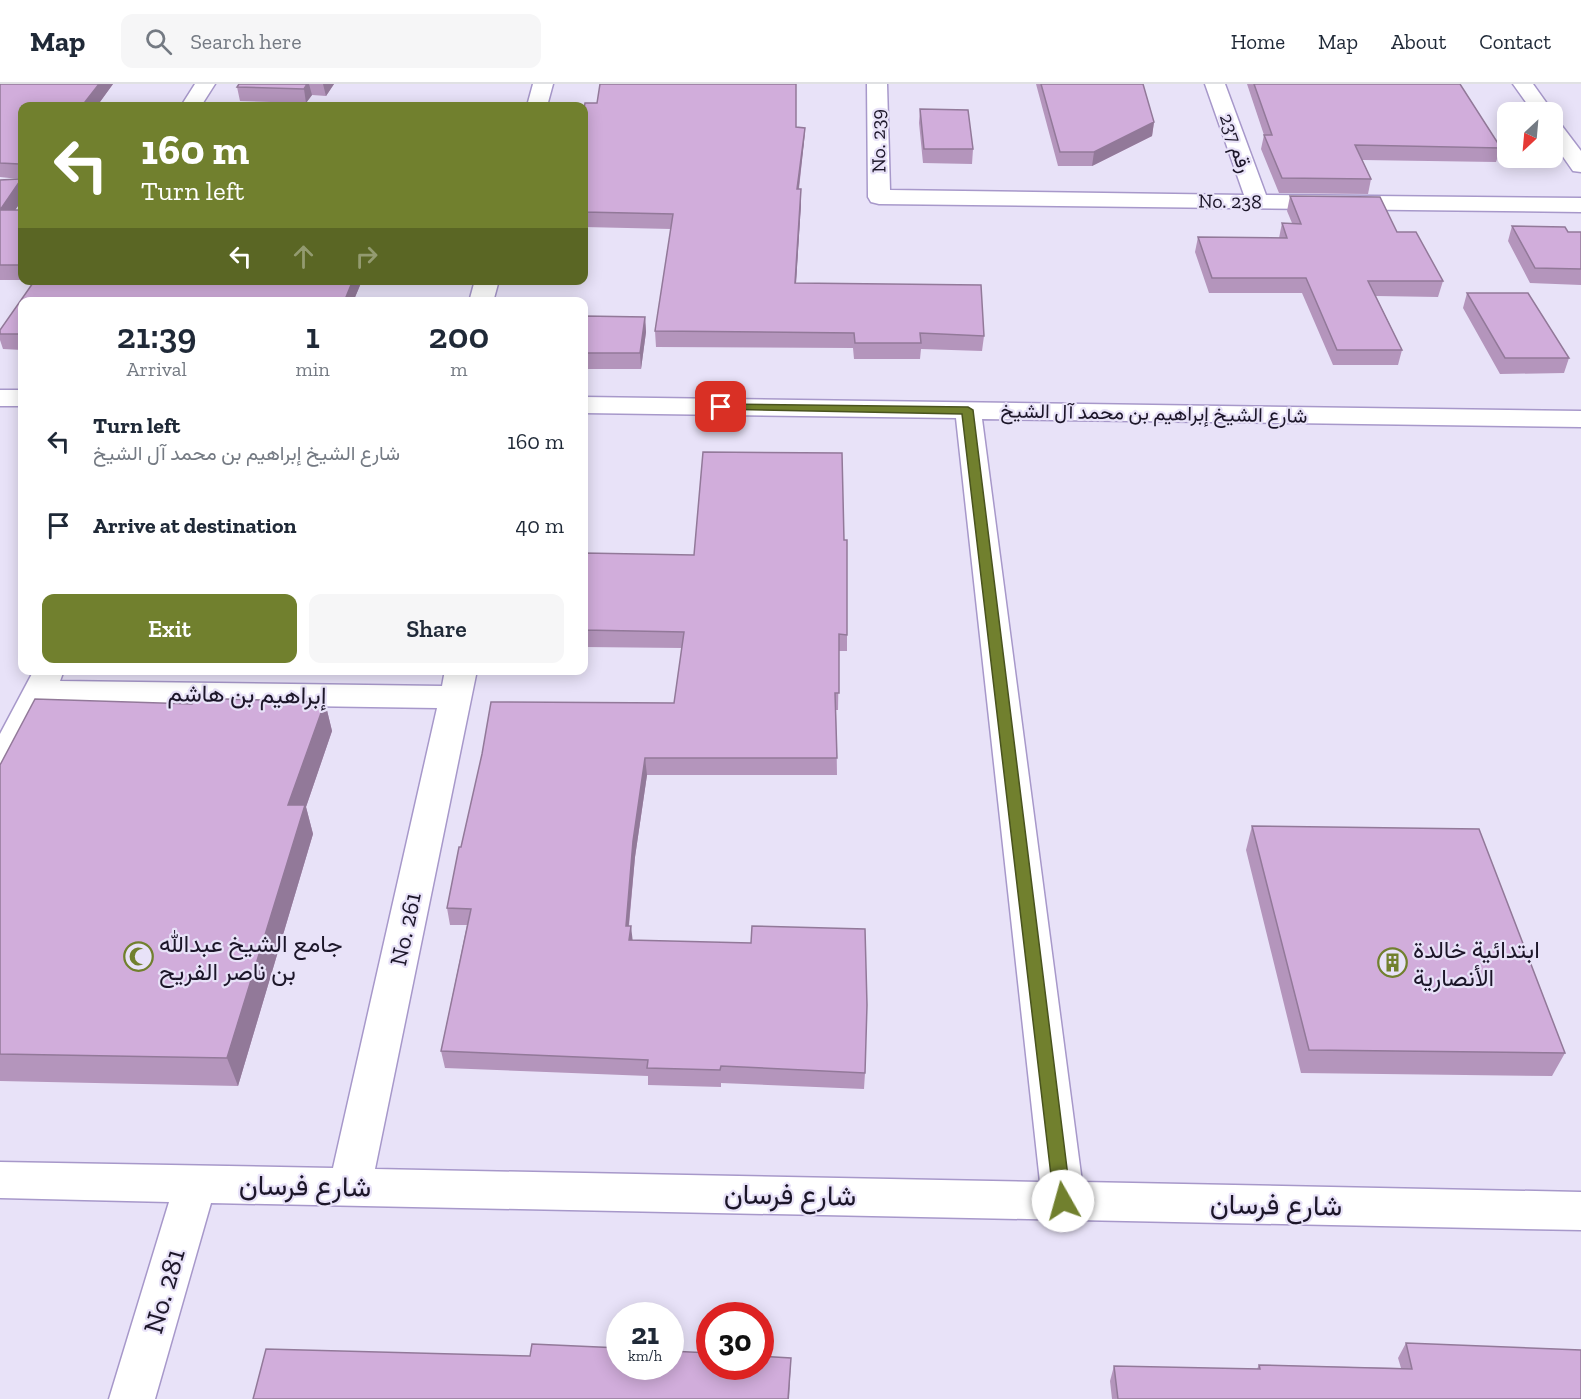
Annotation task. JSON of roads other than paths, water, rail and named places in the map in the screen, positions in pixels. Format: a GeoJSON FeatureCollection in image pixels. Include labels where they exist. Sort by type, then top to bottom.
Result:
{"type":"FeatureCollection","features":[{"type":"Feature","properties":{"kind":"street"},"geometry":{"type":"LineString","coordinates":[[194,102],[205,84]]}},
{"type":"Feature","properties":{"kind":"street"},"geometry":{"type":"LineString","coordinates":[[538,102],[543,84]]}},
{"type":"Feature","properties":{"kind":"street","name":"No. 239"},"geometry":{"type":"LineString","coordinates":[[877,84],[879,197]]}},
{"type":"Feature","properties":{"kind":"street","name":"رقم 237"},"geometry":{"type":"LineString","coordinates":[[1215,84],[1257,201]]}},
{"type":"Feature","properties":{"kind":"street"},"geometry":{"type":"LineString","coordinates":[[1523,84],[1536,102]]}},
{"type":"Feature","properties":{"kind":"street"},"geometry":{"type":"LineString","coordinates":[[1563,141],[1581,166]]}},
{"type":"Feature","properties":{"kind":"street","name":"No. 238"},"geometry":{"type":"LineString","coordinates":[[879,197],[1581,205]]}},
{"type":"Feature","properties":{"kind":"street"},"geometry":{"type":"LineString","coordinates":[[0,398],[18,398]]}},
{"type":"Feature","properties":{"kind":"street","name":"شارع الشيخ إبراهيم بن محمد آل الشيخ"},"geometry":{"type":"LineString","coordinates":[[588,405],[1581,419]]}},
{"type":"Feature","properties":{"kind":"street"},"geometry":{"type":"LineString","coordinates":[[968,410],[1063,1201]]}},
{"type":"Feature","properties":{"kind":"street"},"geometry":{"type":"LineString","coordinates":[[0,765],[44,681]]}},
{"type":"Feature","properties":{"kind":"street","name":"إبراهيم بن هاشم"},"geometry":{"type":"LineString","coordinates":[[44,681],[458,684]]}},
{"type":"Feature","properties":{"kind":"street","name":"No. 261"},"geometry":{"type":"LineString","coordinates":[[350,1187],[458,684]]}},
{"type":"Feature","properties":{"kind":"street","name":"شارع فرسان"},"geometry":{"type":"LineString","coordinates":[[0,1180],[1581,1211]]}},
{"type":"Feature","properties":{"kind":"street","name":"No. 281"},"geometry":{"type":"LineString","coordinates":[[132,1399],[195,1184]]}},
{"type":"Feature","properties":{"kind":"place","name":"جامع الشيخ عبدالله بن ناصر الفريح"},"geometry":{"type":"Point","coordinates":[138,957]}},
{"type":"Feature","properties":{"kind":"place","name":"ابتدائية خالدة الأنصارية"},"geometry":{"type":"Point","coordinates":[1392,963]}}]}
